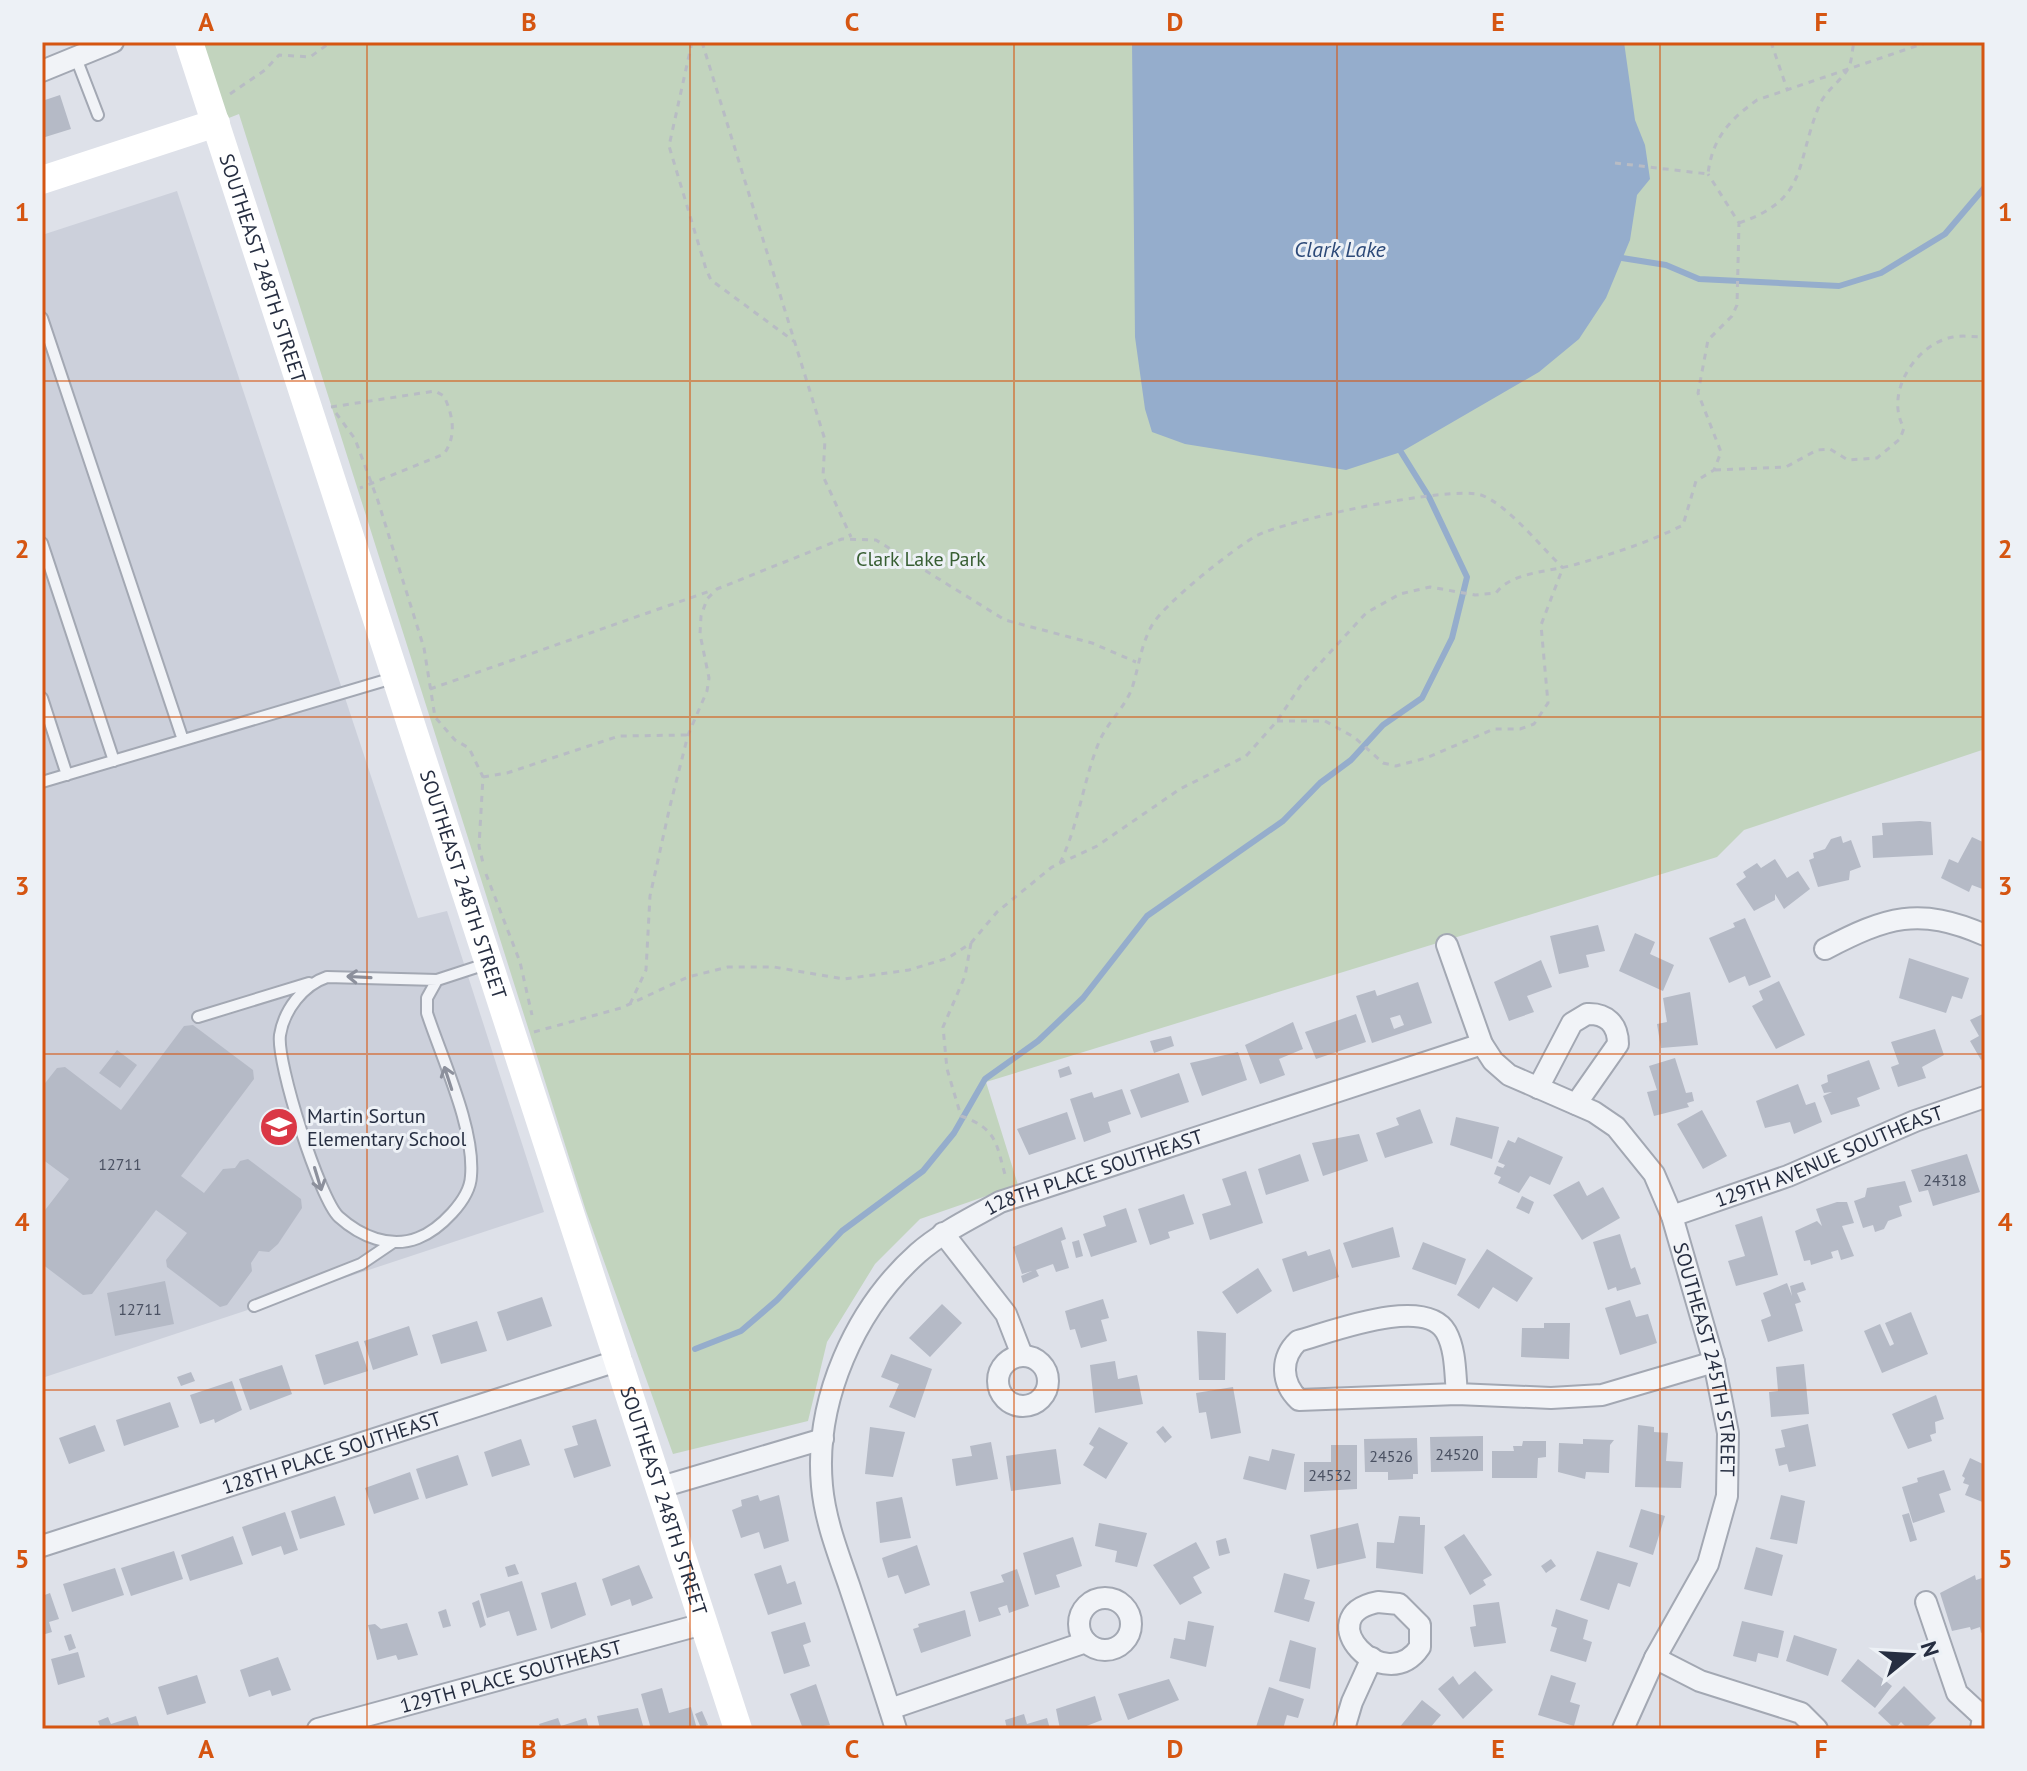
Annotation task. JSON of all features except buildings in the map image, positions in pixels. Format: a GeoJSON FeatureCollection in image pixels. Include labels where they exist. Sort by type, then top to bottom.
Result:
{"type":"FeatureCollection","features":[{"type":"Feature","properties":{"kind":"street"},"geometry":{"type":"LineString","coordinates":[[42,71],[113,42]]}},
{"type":"Feature","properties":{"kind":"street","name":"SOUTHEAST 248TH STREET"},"geometry":{"type":"LineString","coordinates":[[189,42],[320,410],[335,497],[486,964],[524,1036],[620,1360],[738,1729]]}},
{"type":"Feature","properties":{"kind":"street"},"geometry":{"type":"LineString","coordinates":[[42,180],[212,113]]}},
{"type":"Feature","properties":{"kind":"street"},"geometry":{"type":"LineString","coordinates":[[1825,949],[1873,924],[1913,916],[1959,923],[1985,935]]}},
{"type":"Feature","properties":{"kind":"street","name":"SOUTHEAST 245TH STREET"},"geometry":{"type":"LineString","coordinates":[[1447,945],[1482,1044],[1509,1075],[1576,1104],[1616,1127],[1654,1174],[1672,1216],[1714,1362],[1728,1433],[1727,1496],[1708,1564],[1655,1658],[1623,1729]]}},
{"type":"Feature","properties":{"kind":"street"},"geometry":{"type":"LineString","coordinates":[[1538,1088],[1572,1023],[1587,1014],[1604,1016],[1616,1028],[1618,1044],[1576,1104]]}},
{"type":"Feature","properties":{"kind":"street","name":"128TH PLACE SOUTHEAST"},"geometry":{"type":"LineString","coordinates":[[893,1719],[831,1533],[822,1486],[823,1439],[833,1386],[853,1337],[884,1289],[917,1253],[943,1233],[1012,1199],[1482,1044]]}},
{"type":"Feature","properties":{"kind":"street","name":"129TH AVENUE SOUTHEAST"},"geometry":{"type":"LineString","coordinates":[[1672,1216],[1788,1176],[1915,1121],[1985,1097]]}},
{"type":"Feature","properties":{"kind":"street"},"geometry":{"type":"LineString","coordinates":[[943,1233],[1006,1314],[1022,1355]]}},
{"type":"Feature","properties":{"kind":"street"},"geometry":{"type":"LineString","coordinates":[[1457,1394],[1453,1352],[1446,1332],[1435,1319],[1415,1315],[1387,1317],[1298,1341],[1284,1366],[1288,1386],[1299,1400],[1457,1394],[1551,1398],[1602,1395],[1714,1362]]}},
{"type":"Feature","properties":{"kind":"street","name":"128TH PLACE SOUTHEAST"},"geometry":{"type":"LineString","coordinates":[[42,1546],[620,1360]]}},
{"type":"Feature","properties":{"kind":"street"},"geometry":{"type":"LineString","coordinates":[[661,1487],[823,1439]]}},
{"type":"Feature","properties":{"kind":"street"},"geometry":{"type":"LineString","coordinates":[[1926,1602],[1957,1693],[1983,1720]]}},
{"type":"Feature","properties":{"kind":"street","name":"129TH PLACE SOUTHEAST"},"geometry":{"type":"LineString","coordinates":[[318,1729],[703,1624]]}},
{"type":"Feature","properties":{"kind":"street"},"geometry":{"type":"LineString","coordinates":[[893,1719],[1086,1642]]}},
{"type":"Feature","properties":{"kind":"street"},"geometry":{"type":"LineString","coordinates":[[1344,1729],[1372,1658]]}},
{"type":"Feature","properties":{"kind":"street"},"geometry":{"type":"LineString","coordinates":[[1655,1658],[1700,1681],[1801,1713],[1817,1729]]}},
{"type":"Feature","properties":{"kind":"lane"},"geometry":{"type":"LineString","coordinates":[[76,58],[98,115]]}},
{"type":"Feature","properties":{"kind":"lane"},"geometry":{"type":"LineString","coordinates":[[42,318],[44,334],[183,740]]}},
{"type":"Feature","properties":{"kind":"lane"},"geometry":{"type":"LineString","coordinates":[[42,543],[114,761]]}},
{"type":"Feature","properties":{"kind":"lane"},"geometry":{"type":"LineString","coordinates":[[42,782],[183,740],[396,689]]}},
{"type":"Feature","properties":{"kind":"lane"},"geometry":{"type":"LineString","coordinates":[[42,698],[67,775]]}},
{"type":"Feature","properties":{"kind":"lane"},"geometry":{"type":"LineString","coordinates":[[198,1017],[279,989],[311,982],[345,976],[437,980],[486,964]]}},
{"type":"Feature","properties":{"kind":"lane"},"geometry":{"type":"LineString","coordinates":[[311,982],[285,1019],[280,1047],[324,1197],[336,1215],[352,1227],[382,1241],[394,1241],[418,1238],[440,1223],[467,1191],[471,1177],[466,1134],[427,1013],[427,998],[437,980]]}},
{"type":"Feature","properties":{"kind":"lane"},"geometry":{"type":"LineString","coordinates":[[254,1306],[361,1264],[394,1241]]}},
{"type":"Feature","properties":{"kind":"path"},"geometry":{"type":"LineString","coordinates":[[212,113],[279,55],[310,57],[331,42]]}},
{"type":"Feature","properties":{"kind":"path"},"geometry":{"type":"LineString","coordinates":[[692,42],[669,146],[706,269],[711,280],[795,342]]}},
{"type":"Feature","properties":{"kind":"path"},"geometry":{"type":"LineString","coordinates":[[702,42],[825,440],[823,476],[827,490],[851,538]]}},
{"type":"Feature","properties":{"kind":"path"},"geometry":{"type":"LineString","coordinates":[[1771,42],[1787,89]]}},
{"type":"Feature","properties":{"kind":"path"},"geometry":{"type":"LineString","coordinates":[[1739,223],[1771,209],[1786,198],[1797,179],[1819,106],[1828,88],[1849,69],[1854,42]]}},
{"type":"Feature","properties":{"kind":"path"},"geometry":{"type":"LineString","coordinates":[[1714,470],[1721,452],[1698,393],[1708,340],[1732,316],[1737,305],[1739,223],[1708,174],[1715,142],[1734,117],[1757,100],[1928,42]]}},
{"type":"Feature","properties":{"kind":"path"},"geometry":{"type":"LineString","coordinates":[[1615,163],[1708,174]]}},
{"type":"Feature","properties":{"kind":"path"},"geometry":{"type":"LineString","coordinates":[[320,410],[355,439],[424,648],[430,689],[441,726],[469,748],[483,777],[479,846],[484,868],[520,962],[524,1036],[630,1004],[688,977],[728,967],[774,967],[844,979],[931,965],[971,943],[997,912],[1059,864],[1097,846],[1180,789],[1246,756],[1277,721],[1303,682],[1366,613],[1387,601],[1430,587],[1475,595],[1496,593],[1503,584],[1519,578],[1563,568],[1683,525],[1696,481],[1714,470],[1786,467],[1817,450],[1830,449],[1848,460],[1877,458],[1900,439],[1904,428],[1896,414],[1895,399],[1917,356],[1952,337],[1985,337]]}},
{"type":"Feature","properties":{"kind":"path"},"geometry":{"type":"LineString","coordinates":[[320,410],[435,391],[444,396],[453,426],[452,438],[444,454],[335,497]]}},
{"type":"Feature","properties":{"kind":"path"},"geometry":{"type":"LineString","coordinates":[[1059,864],[1087,791],[1094,754],[1107,724],[1133,686],[1136,662],[1151,626],[1166,607],[1254,537],[1348,509],[1458,492],[1481,495],[1499,505],[1563,568]]}},
{"type":"Feature","properties":{"kind":"path"},"geometry":{"type":"LineString","coordinates":[[396,689],[430,689],[717,589],[851,538],[876,540],[1005,620],[1092,643],[1136,662]]}},
{"type":"Feature","properties":{"kind":"path"},"geometry":{"type":"LineString","coordinates":[[1277,721],[1325,721],[1354,737],[1378,760],[1396,766],[1494,729],[1520,729],[1540,719],[1549,693],[1541,625],[1563,568]]}},
{"type":"Feature","properties":{"kind":"path"},"geometry":{"type":"LineString","coordinates":[[630,1004],[646,970],[650,896],[688,735],[702,707],[709,678],[700,634],[701,616],[707,599],[717,589]]}},
{"type":"Feature","properties":{"kind":"path"},"geometry":{"type":"LineString","coordinates":[[483,777],[507,773],[619,736],[688,735]]}},
{"type":"Feature","properties":{"kind":"path"},"geometry":{"type":"LineString","coordinates":[[971,943],[965,976],[943,1027],[946,1059],[961,1116],[979,1122],[991,1133],[1012,1199]]}},
{"type":"Feature","properties":{"kind":"shaded area"},"geometry":{"type":"Polygon","coordinates":[[[177,191],[418,918],[447,911],[544,1212],[42,1378],[42,235],[177,191]]]}},
{"type":"Feature","properties":{"kind":"green space","name":"Clark Lake Park"},"geometry":{"type":"Polygon","coordinates":[[[189,42],[1985,42],[1985,749],[1744,830],[1717,857],[986,1082],[1018,1185],[920,1219],[875,1264],[827,1342],[808,1421],[673,1454],[586,1211],[239,114],[216,123],[189,42]]]}},
{"type":"Feature","properties":{"kind":"water","name":"Clark Lake"},"geometry":{"type":"Polygon","coordinates":[[[1132,42],[1624,42],[1635,120],[1645,145],[1650,179],[1637,195],[1630,240],[1606,298],[1579,339],[1539,372],[1401,452],[1346,470],[1185,444],[1152,432],[1145,409],[1135,337],[1132,42]]]}},
{"type":"Feature","properties":{"kind":"waterway"},"geometry":{"type":"LineString","coordinates":[[1622,258],[1666,265],[1699,279],[1839,286],[1881,273],[1945,234],[1985,187]]}},
{"type":"Feature","properties":{"kind":"waterway"},"geometry":{"type":"LineString","coordinates":[[695,1349],[741,1331],[777,1300],[842,1231],[923,1171],[954,1133],[985,1079],[1038,1041],[1083,998],[1147,916],[1283,821],[1320,783],[1351,760],[1383,725],[1422,698],[1452,638],[1467,577],[1429,497],[1401,452]]}},
{"type":"Feature","properties":{"kind":"place","name":"Martin Sortun Elementary School"},"geometry":{"type":"Point","coordinates":[279,1127]}}]}
